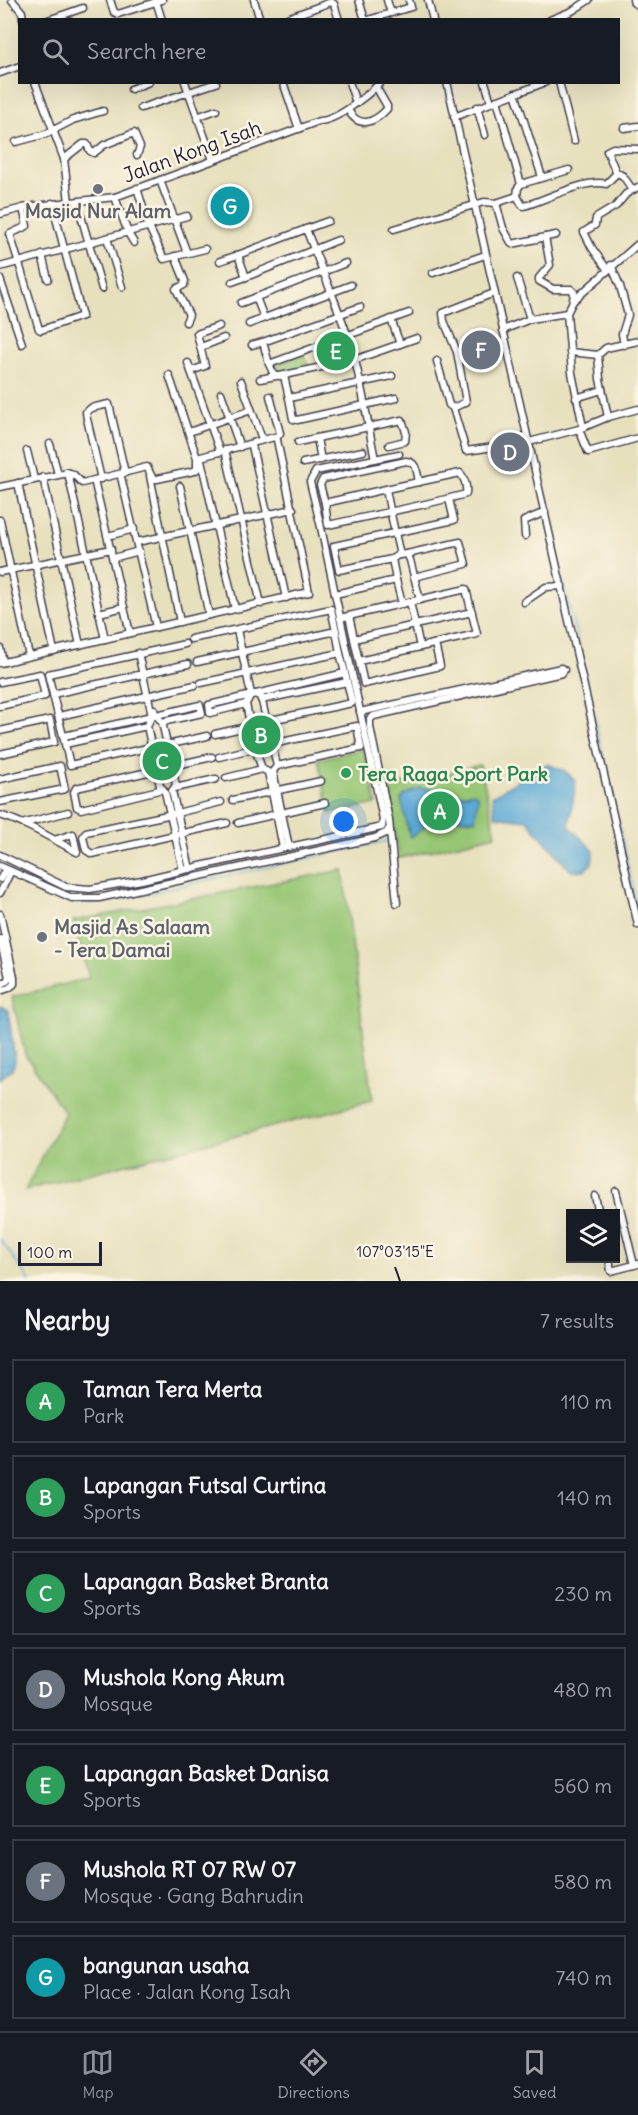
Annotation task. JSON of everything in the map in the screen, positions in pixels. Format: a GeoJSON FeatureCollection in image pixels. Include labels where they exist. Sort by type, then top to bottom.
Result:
{"type":"FeatureCollection","features":[{"type":"Feature","properties":{"kind":"street"},"geometry":{"type":"LineString","coordinates":[[13,1],[22,0]]}},
{"type":"Feature","properties":{"kind":"street"},"geometry":{"type":"LineString","coordinates":[[110,0],[114,12],[118,14],[158,1],[162,18]]}},
{"type":"Feature","properties":{"kind":"street"},"geometry":{"type":"LineString","coordinates":[[254,0],[259,18]]}},
{"type":"Feature","properties":{"kind":"street"},"geometry":{"type":"LineString","coordinates":[[359,0],[368,18]]}},
{"type":"Feature","properties":{"kind":"street"},"geometry":{"type":"LineString","coordinates":[[387,0],[391,13]]}},
{"type":"Feature","properties":{"kind":"street"},"geometry":{"type":"LineString","coordinates":[[372,18],[411,7],[409,0]]}},
{"type":"Feature","properties":{"kind":"street"},"geometry":{"type":"LineString","coordinates":[[428,0],[432,18]]}},
{"type":"Feature","properties":{"kind":"street"},"geometry":{"type":"LineString","coordinates":[[554,18],[572,11],[589,0]]}},
{"type":"Feature","properties":{"kind":"street"},"geometry":{"type":"LineString","coordinates":[[633,0],[638,5]]}},
{"type":"Feature","properties":{"kind":"street"},"geometry":{"type":"LineString","coordinates":[[13,1],[22,12],[23,18]]}},
{"type":"Feature","properties":{"kind":"street"},"geometry":{"type":"LineString","coordinates":[[287,18],[331,2],[334,4],[338,18]]}},
{"type":"Feature","properties":{"kind":"street"},"geometry":{"type":"LineString","coordinates":[[54,18],[83,8]]}},
{"type":"Feature","properties":{"kind":"street"},"geometry":{"type":"LineString","coordinates":[[73,12],[74,18]]}},
{"type":"Feature","properties":{"kind":"street"},"geometry":{"type":"LineString","coordinates":[[0,73],[18,67]]}},
{"type":"Feature","properties":{"kind":"street"},"geometry":{"type":"LineString","coordinates":[[36,84],[63,159],[69,202]]}},
{"type":"Feature","properties":{"kind":"street"},"geometry":{"type":"LineString","coordinates":[[130,89],[144,84]]}},
{"type":"Feature","properties":{"kind":"street"},"geometry":{"type":"LineString","coordinates":[[186,84],[213,160]]}},
{"type":"Feature","properties":{"kind":"street"},"geometry":{"type":"LineString","coordinates":[[141,108],[213,84]]}},
{"type":"Feature","properties":{"kind":"street"},"geometry":{"type":"LineString","coordinates":[[284,84],[299,129]]}},
{"type":"Feature","properties":{"kind":"street"},"geometry":{"type":"LineString","coordinates":[[350,84],[356,103]]}},
{"type":"Feature","properties":{"kind":"street"},"geometry":{"type":"LineString","coordinates":[[447,84],[638,925]]}},
{"type":"Feature","properties":{"kind":"street"},"geometry":{"type":"LineString","coordinates":[[486,84],[494,101],[521,184]]}},
{"type":"Feature","properties":{"kind":"street"},"geometry":{"type":"LineString","coordinates":[[560,84],[574,141]]}},
{"type":"Feature","properties":{"kind":"street"},"geometry":{"type":"LineString","coordinates":[[348,110],[353,118],[364,123],[382,114],[387,106],[379,85]]}},
{"type":"Feature","properties":{"kind":"street","name":"Jalan Kong Isah"},"geometry":{"type":"LineString","coordinates":[[0,214],[52,203],[115,197],[324,121],[348,110],[379,85]]}},
{"type":"Feature","properties":{"kind":"street"},"geometry":{"type":"LineString","coordinates":[[454,117],[515,93],[529,85]]}},
{"type":"Feature","properties":{"kind":"street"},"geometry":{"type":"LineString","coordinates":[[515,93],[542,177]]}},
{"type":"Feature","properties":{"kind":"street"},"geometry":{"type":"LineString","coordinates":[[477,107],[485,135]]}},
{"type":"Feature","properties":{"kind":"street"},"geometry":{"type":"LineString","coordinates":[[198,117],[216,110]]}},
{"type":"Feature","properties":{"kind":"street"},"geometry":{"type":"LineString","coordinates":[[16,142],[103,111]]}},
{"type":"Feature","properties":{"kind":"street"},"geometry":{"type":"LineString","coordinates":[[624,128],[638,126]]}},
{"type":"Feature","properties":{"kind":"street"},"geometry":{"type":"LineString","coordinates":[[63,159],[85,144],[94,153],[105,144],[134,133],[140,147],[137,155]]}},
{"type":"Feature","properties":{"kind":"street"},"geometry":{"type":"LineString","coordinates":[[624,345],[622,334],[628,315],[620,286],[609,267],[592,248],[584,232],[595,225],[596,218],[616,206],[626,194],[635,188],[617,173],[608,149],[638,149]]}},
{"type":"Feature","properties":{"kind":"street"},"geometry":{"type":"LineString","coordinates":[[569,170],[521,184],[517,196],[522,206],[585,184],[599,181],[606,184],[617,173]]}},
{"type":"Feature","properties":{"kind":"street"},"geometry":{"type":"LineString","coordinates":[[160,180],[187,253]]}},
{"type":"Feature","properties":{"kind":"street"},"geometry":{"type":"LineString","coordinates":[[137,188],[164,259],[206,249]]}},
{"type":"Feature","properties":{"kind":"street"},"geometry":{"type":"LineString","coordinates":[[394,229],[484,202],[496,203],[517,196]]}},
{"type":"Feature","properties":{"kind":"street"},"geometry":{"type":"LineString","coordinates":[[115,197],[134,243]]}},
{"type":"Feature","properties":{"kind":"street"},"geometry":{"type":"LineString","coordinates":[[77,202],[102,289]]}},
{"type":"Feature","properties":{"kind":"street"},"geometry":{"type":"LineString","coordinates":[[23,208],[27,226],[10,234],[41,330],[82,316],[52,203]]}},
{"type":"Feature","properties":{"kind":"street"},"geometry":{"type":"LineString","coordinates":[[496,203],[503,228],[512,244],[556,235]]}},
{"type":"Feature","properties":{"kind":"street"},"geometry":{"type":"LineString","coordinates":[[0,267],[187,216]]}},
{"type":"Feature","properties":{"kind":"street"},"geometry":{"type":"LineString","coordinates":[[220,261],[328,221]]}},
{"type":"Feature","properties":{"kind":"street"},"geometry":{"type":"LineString","coordinates":[[306,229],[354,360],[375,459]]}},
{"type":"Feature","properties":{"kind":"street"},"geometry":{"type":"LineString","coordinates":[[545,237],[550,265],[539,281],[553,289],[572,289],[573,301]]}},
{"type":"Feature","properties":{"kind":"street"},"geometry":{"type":"LineString","coordinates":[[107,238],[122,287]]}},
{"type":"Feature","properties":{"kind":"street"},"geometry":{"type":"LineString","coordinates":[[232,282],[338,240]]}},
{"type":"Feature","properties":{"kind":"street"},"geometry":{"type":"LineString","coordinates":[[638,244],[609,267],[573,301],[567,313],[576,398],[588,452],[638,438]]}},
{"type":"Feature","properties":{"kind":"street"},"geometry":{"type":"LineString","coordinates":[[42,255],[48,279]]}},
{"type":"Feature","properties":{"kind":"street"},"geometry":{"type":"LineString","coordinates":[[238,255],[246,277]]}},
{"type":"Feature","properties":{"kind":"street"},"geometry":{"type":"LineString","coordinates":[[433,273],[485,255]]}},
{"type":"Feature","properties":{"kind":"street"},"geometry":{"type":"LineString","coordinates":[[175,256],[185,281],[184,285],[176,289],[189,315],[186,322]]}},
{"type":"Feature","properties":{"kind":"street"},"geometry":{"type":"LineString","coordinates":[[241,303],[346,263]]}},
{"type":"Feature","properties":{"kind":"street"},"geometry":{"type":"LineString","coordinates":[[517,278],[530,319]]}},
{"type":"Feature","properties":{"kind":"street"},"geometry":{"type":"LineString","coordinates":[[0,279],[21,344]]}},
{"type":"Feature","properties":{"kind":"street"},"geometry":{"type":"LineString","coordinates":[[249,324],[351,285]]}},
{"type":"Feature","properties":{"kind":"street"},"geometry":{"type":"LineString","coordinates":[[453,408],[465,404],[466,400],[457,352],[443,313],[494,293]]}},
{"type":"Feature","properties":{"kind":"street"},"geometry":{"type":"LineString","coordinates":[[256,297],[264,318]]}},
{"type":"Feature","properties":{"kind":"street"},"geometry":{"type":"LineString","coordinates":[[252,345],[360,307]]}},
{"type":"Feature","properties":{"kind":"street"},"geometry":{"type":"LineString","coordinates":[[269,364],[409,313]]}},
{"type":"Feature","properties":{"kind":"street"},"geometry":{"type":"LineString","coordinates":[[503,330],[530,319],[567,313]]}},
{"type":"Feature","properties":{"kind":"street"},"geometry":{"type":"LineString","coordinates":[[391,319],[400,344]]}},
{"type":"Feature","properties":{"kind":"street"},"geometry":{"type":"LineString","coordinates":[[191,371],[205,366],[197,334],[219,326]]}},
{"type":"Feature","properties":{"kind":"street"},"geometry":{"type":"LineString","coordinates":[[201,347],[224,338]]}},
{"type":"Feature","properties":{"kind":"street"},"geometry":{"type":"LineString","coordinates":[[260,379],[354,360],[417,338]]}},
{"type":"Feature","properties":{"kind":"street"},"geometry":{"type":"LineString","coordinates":[[570,352],[598,355],[606,348],[638,341]]}},
{"type":"Feature","properties":{"kind":"street"},"geometry":{"type":"LineString","coordinates":[[263,342],[269,364],[276,376]]}},
{"type":"Feature","properties":{"kind":"street"},"geometry":{"type":"LineString","coordinates":[[598,355],[598,368],[608,417]]}},
{"type":"Feature","properties":{"kind":"street"},"geometry":{"type":"LineString","coordinates":[[437,361],[449,405],[453,408],[466,451],[529,442],[638,409]]}},
{"type":"Feature","properties":{"kind":"street"},"geometry":{"type":"LineString","coordinates":[[188,363],[210,425],[223,451],[261,604]]}},
{"type":"Feature","properties":{"kind":"street"},"geometry":{"type":"LineString","coordinates":[[169,375],[199,459],[235,609]]}},
{"type":"Feature","properties":{"kind":"street"},"geometry":{"type":"LineString","coordinates":[[284,375],[293,419],[297,420],[396,399]]}},
{"type":"Feature","properties":{"kind":"street"},"geometry":{"type":"LineString","coordinates":[[289,398],[392,376]]}},
{"type":"Feature","properties":{"kind":"street"},"geometry":{"type":"LineString","coordinates":[[241,381],[262,439]]}},
{"type":"Feature","properties":{"kind":"street"},"geometry":{"type":"LineString","coordinates":[[576,398],[602,390]]}},
{"type":"Feature","properties":{"kind":"street"},"geometry":{"type":"LineString","coordinates":[[221,393],[240,447]]}},
{"type":"Feature","properties":{"kind":"street"},"geometry":{"type":"LineString","coordinates":[[199,459],[278,436],[280,433],[270,396]]}},
{"type":"Feature","properties":{"kind":"street"},"geometry":{"type":"LineString","coordinates":[[101,479],[86,412],[91,408],[109,404],[156,627]]}},
{"type":"Feature","properties":{"kind":"street"},"geometry":{"type":"LineString","coordinates":[[189,432],[251,410]]}},
{"type":"Feature","properties":{"kind":"street"},"geometry":{"type":"LineString","coordinates":[[298,442],[402,420],[406,432],[405,441],[389,445]]}},
{"type":"Feature","properties":{"kind":"street"},"geometry":{"type":"LineString","coordinates":[[317,438],[321,460]]}},
{"type":"Feature","properties":{"kind":"street"},"geometry":{"type":"LineString","coordinates":[[0,648],[2,662],[261,604],[310,590],[277,440]]}},
{"type":"Feature","properties":{"kind":"street"},"geometry":{"type":"LineString","coordinates":[[50,444],[58,474]]}},
{"type":"Feature","properties":{"kind":"street"},"geometry":{"type":"LineString","coordinates":[[252,446],[286,598]]}},
{"type":"Feature","properties":{"kind":"street"},"geometry":{"type":"LineString","coordinates":[[27,451],[34,479]]}},
{"type":"Feature","properties":{"kind":"street"},"geometry":{"type":"LineString","coordinates":[[303,463],[363,451]]}},
{"type":"Feature","properties":{"kind":"street"},"geometry":{"type":"LineString","coordinates":[[382,827],[383,819],[310,482],[316,471],[399,454]]}},
{"type":"Feature","properties":{"kind":"street"},"geometry":{"type":"LineString","coordinates":[[0,487],[66,472],[74,474],[82,483],[123,475],[147,467],[153,478],[157,479],[194,471],[197,469],[199,459]]}},
{"type":"Feature","properties":{"kind":"street"},"geometry":{"type":"LineString","coordinates":[[325,503],[460,473],[464,478],[466,494],[328,525],[320,485],[323,479],[406,461],[415,464],[419,482]]}},
{"type":"Feature","properties":{"kind":"street"},"geometry":{"type":"LineString","coordinates":[[66,472],[69,475],[105,639]]}},
{"type":"Feature","properties":{"kind":"street"},"geometry":{"type":"LineString","coordinates":[[149,472],[180,622]]}},
{"type":"Feature","properties":{"kind":"street"},"geometry":{"type":"LineString","coordinates":[[43,477],[80,645]]}},
{"type":"Feature","properties":{"kind":"street"},"geometry":{"type":"LineString","coordinates":[[18,483],[54,651]]}},
{"type":"Feature","properties":{"kind":"street"},"geometry":{"type":"LineString","coordinates":[[95,484],[130,633]]}},
{"type":"Feature","properties":{"kind":"street"},"geometry":{"type":"LineString","coordinates":[[180,486],[209,615]]}},
{"type":"Feature","properties":{"kind":"street"},"geometry":{"type":"LineString","coordinates":[[386,489],[395,534],[414,577],[420,600]]}},
{"type":"Feature","properties":{"kind":"street"},"geometry":{"type":"LineString","coordinates":[[414,577],[466,564],[460,542],[404,554],[392,560],[339,570],[334,546],[454,520],[449,499]]}},
{"type":"Feature","properties":{"kind":"street"},"geometry":{"type":"LineString","coordinates":[[137,542],[292,509]]}},
{"type":"Feature","properties":{"kind":"street"},"geometry":{"type":"LineString","coordinates":[[525,536],[524,521],[544,512]]}},
{"type":"Feature","properties":{"kind":"street"},"geometry":{"type":"LineString","coordinates":[[0,520],[29,656]]}},
{"type":"Feature","properties":{"kind":"street"},"geometry":{"type":"LineString","coordinates":[[108,536],[134,530]]}},
{"type":"Feature","properties":{"kind":"street"},"geometry":{"type":"LineString","coordinates":[[0,572],[111,549]]}},
{"type":"Feature","properties":{"kind":"street"},"geometry":{"type":"LineString","coordinates":[[113,558],[139,551]]}},
{"type":"Feature","properties":{"kind":"street"},"geometry":{"type":"LineString","coordinates":[[392,560],[402,604]]}},
{"type":"Feature","properties":{"kind":"street"},"geometry":{"type":"LineString","coordinates":[[335,594],[396,580]]}},
{"type":"Feature","properties":{"kind":"street"},"geometry":{"type":"LineString","coordinates":[[525,602],[546,587],[562,586]]}},
{"type":"Feature","properties":{"kind":"street"},"geometry":{"type":"LineString","coordinates":[[340,618],[466,589],[477,634],[359,661]]}},
{"type":"Feature","properties":{"kind":"street"},"geometry":{"type":"LineString","coordinates":[[410,602],[420,647]]}},
{"type":"Feature","properties":{"kind":"street"},"geometry":{"type":"LineString","coordinates":[[99,613],[124,607]]}},
{"type":"Feature","properties":{"kind":"street"},"geometry":{"type":"LineString","coordinates":[[191,639],[331,609],[352,704],[266,721]]}},
{"type":"Feature","properties":{"kind":"street"},"geometry":{"type":"LineString","coordinates":[[354,639],[472,612]]}},
{"type":"Feature","properties":{"kind":"street"},"geometry":{"type":"LineString","coordinates":[[349,616],[364,684],[440,666],[435,644]]}},
{"type":"Feature","properties":{"kind":"street"},"geometry":{"type":"LineString","coordinates":[[239,629],[253,694],[246,704],[210,713],[208,705],[253,694],[345,673]]}},
{"type":"Feature","properties":{"kind":"street"},"geometry":{"type":"LineString","coordinates":[[197,662],[336,631]]}},
{"type":"Feature","properties":{"kind":"street"},"geometry":{"type":"LineString","coordinates":[[152,747],[70,765],[48,674],[185,644]]}},
{"type":"Feature","properties":{"kind":"street"},"geometry":{"type":"LineString","coordinates":[[59,716],[340,652]]}},
{"type":"Feature","properties":{"kind":"street"},"geometry":{"type":"LineString","coordinates":[[139,653],[154,715],[162,722],[172,766],[169,790],[186,869]]}},
{"type":"Feature","properties":{"kind":"street"},"geometry":{"type":"LineString","coordinates":[[53,694],[188,664]]}},
{"type":"Feature","properties":{"kind":"street"},"geometry":{"type":"LineString","coordinates":[[360,712],[561,668],[564,670],[562,673],[370,718]]}},
{"type":"Feature","properties":{"kind":"street"},"geometry":{"type":"LineString","coordinates":[[0,682],[40,674],[45,696],[0,706]]}},
{"type":"Feature","properties":{"kind":"street"},"geometry":{"type":"LineString","coordinates":[[261,700],[347,682]]}},
{"type":"Feature","properties":{"kind":"street"},"geometry":{"type":"LineString","coordinates":[[253,694],[261,697],[272,744],[270,769],[286,848]]}},
{"type":"Feature","properties":{"kind":"street"},"geometry":{"type":"LineString","coordinates":[[246,704],[255,748],[270,769]]}},
{"type":"Feature","properties":{"kind":"street"},"geometry":{"type":"LineString","coordinates":[[64,736],[200,705],[202,713],[162,722]]}},
{"type":"Feature","properties":{"kind":"street"},"geometry":{"type":"LineString","coordinates":[[360,712],[370,718]]}},
{"type":"Feature","properties":{"kind":"street"},"geometry":{"type":"LineString","coordinates":[[65,744],[147,726],[154,715]]}},
{"type":"Feature","properties":{"kind":"street"},"geometry":{"type":"LineString","coordinates":[[370,718],[389,820],[397,903]]}},
{"type":"Feature","properties":{"kind":"street"},"geometry":{"type":"LineString","coordinates":[[0,731],[50,720],[54,742],[0,754]]}},
{"type":"Feature","properties":{"kind":"street"},"geometry":{"type":"LineString","coordinates":[[147,726],[160,786],[169,790]]}},
{"type":"Feature","properties":{"kind":"street"},"geometry":{"type":"LineString","coordinates":[[215,734],[251,726]]}},
{"type":"Feature","properties":{"kind":"street"},"geometry":{"type":"LineString","coordinates":[[226,778],[361,748],[357,726],[272,744]]}},
{"type":"Feature","properties":{"kind":"street"},"geometry":{"type":"LineString","coordinates":[[167,745],[207,736]]}},
{"type":"Feature","properties":{"kind":"street"},"geometry":{"type":"LineString","coordinates":[[172,766],[255,748]]}},
{"type":"Feature","properties":{"kind":"street"},"geometry":{"type":"LineString","coordinates":[[0,779],[60,766],[64,789],[0,802]]}},
{"type":"Feature","properties":{"kind":"street"},"geometry":{"type":"LineString","coordinates":[[157,770],[76,788],[74,792],[77,807],[81,809],[216,779]]}},
{"type":"Feature","properties":{"kind":"street"},"geometry":{"type":"LineString","coordinates":[[233,800],[321,781]]}},
{"type":"Feature","properties":{"kind":"street"},"geometry":{"type":"LineString","coordinates":[[220,802],[86,832],[83,837],[86,850],[92,854],[226,823]]}},
{"type":"Feature","properties":{"kind":"street"},"geometry":{"type":"LineString","coordinates":[[238,823],[325,803]]}},
{"type":"Feature","properties":{"kind":"street"},"geometry":{"type":"LineString","coordinates":[[25,823],[68,812]]}},
{"type":"Feature","properties":{"kind":"street"},"geometry":{"type":"LineString","coordinates":[[0,815],[25,823],[54,840]]}},
{"type":"Feature","properties":{"kind":"street"},"geometry":{"type":"LineString","coordinates":[[0,855],[66,887],[90,889],[118,885],[382,827],[390,831]]}},
{"type":"Feature","properties":{"kind":"street"},"geometry":{"type":"LineString","coordinates":[[6,868],[72,898],[99,898],[375,838],[390,831]]}},
{"type":"Feature","properties":{"kind":"street"},"geometry":{"type":"LineString","coordinates":[[0,879],[6,868]]}},
{"type":"Feature","properties":{"kind":"street"},"geometry":{"type":"LineString","coordinates":[[0,893],[6,868]]}},
{"type":"Feature","properties":{"kind":"street"},"geometry":{"type":"LineString","coordinates":[[0,914],[14,976],[14,984],[0,991]]}},
{"type":"Feature","properties":{"kind":"street"},"geometry":{"type":"LineString","coordinates":[[0,939],[9,977],[0,985]]}},
{"type":"Feature","properties":{"kind":"street"},"geometry":{"type":"LineString","coordinates":[[610,1263],[611,1270],[636,1265],[616,1191]]}},
{"type":"Feature","properties":{"kind":"street"},"geometry":{"type":"LineString","coordinates":[[595,1196],[598,1209]]}},
{"type":"Feature","properties":{"kind":"green space"},"geometry":{"type":"Polygon","coordinates":[[[343,341],[348,355],[329,361],[324,348],[343,341]]]}},
{"type":"Feature","properties":{"kind":"green space"},"geometry":{"type":"Polygon","coordinates":[[[304,354],[309,368],[276,375],[273,366],[304,354]]]}},
{"type":"Feature","properties":{"kind":"green space","name":"Tera Raga Sport Park"},"geometry":{"type":"Polygon","coordinates":[[[364,749],[377,804],[330,813],[318,759],[364,749]]]}},
{"type":"Feature","properties":{"kind":"green space"},"geometry":{"type":"Polygon","coordinates":[[[480,765],[496,835],[400,858],[384,788],[480,765]]]}},
{"type":"Feature","properties":{"kind":"green space"},"geometry":{"type":"Polygon","coordinates":[[[343,870],[372,1101],[25,1190],[65,1113],[25,1054],[12,997],[89,978],[73,921],[343,870]]]}},
{"type":"Feature","properties":{"kind":"water"},"geometry":{"type":"Polygon","coordinates":[[[547,764],[565,771],[576,782],[569,826],[594,851],[592,863],[585,870],[571,871],[527,820],[495,816],[492,796],[547,764]]]}},
{"type":"Feature","properties":{"kind":"water"},"geometry":{"type":"Polygon","coordinates":[[[420,788],[459,795],[474,792],[478,797],[475,820],[437,819],[410,837],[401,799],[420,788]]]}},
{"type":"Feature","properties":{"kind":"water"},"geometry":{"type":"Polygon","coordinates":[[[0,1006],[8,1010],[15,1061],[12,1069],[0,1079],[0,1006]]]}},
{"type":"Feature","properties":{"kind":"waterway"},"geometry":{"type":"LineString","coordinates":[[563,578],[638,910]]}},
{"type":"Feature","properties":{"kind":"waterway"},"geometry":{"type":"LineString","coordinates":[[18,882],[73,904],[106,902],[387,841]]}},
{"type":"Feature","properties":{"kind":"waterway"},"geometry":{"type":"LineString","coordinates":[[0,1239],[30,1281]]}},
{"type":"Feature","properties":{"kind":"place","name":"Masjid Nur Alam"},"geometry":{"type":"Point","coordinates":[98,189]}},
{"type":"Feature","properties":{"kind":"place","name":"bangunan usaha"},"geometry":{"type":"Point","coordinates":[230,206]}},
{"type":"Feature","properties":{"kind":"place","name":"Mushola RT 07 RW 07"},"geometry":{"type":"Point","coordinates":[481,350]}},
{"type":"Feature","properties":{"kind":"place","name":"Lapangan Basket Danisa"},"geometry":{"type":"Point","coordinates":[336,351]}},
{"type":"Feature","properties":{"kind":"place","name":"Mushola Kong Akum"},"geometry":{"type":"Point","coordinates":[510,452]}},
{"type":"Feature","properties":{"kind":"place","name":"Lapangan Futsal Curtina"},"geometry":{"type":"Point","coordinates":[261,735]}},
{"type":"Feature","properties":{"kind":"place","name":"Lapangan Basket Branta"},"geometry":{"type":"Point","coordinates":[162,761]}},
{"type":"Feature","properties":{"kind":"place","name":"Tera Raga Sport Park"},"geometry":{"type":"Point","coordinates":[346,773]}},
{"type":"Feature","properties":{"kind":"place","name":"Taman Tera Merta"},"geometry":{"type":"Point","coordinates":[440,811]}},
{"type":"Feature","properties":{"kind":"place","name":"Masjid As Salaam - Tera Damai"},"geometry":{"type":"Point","coordinates":[42,937]}}]}
